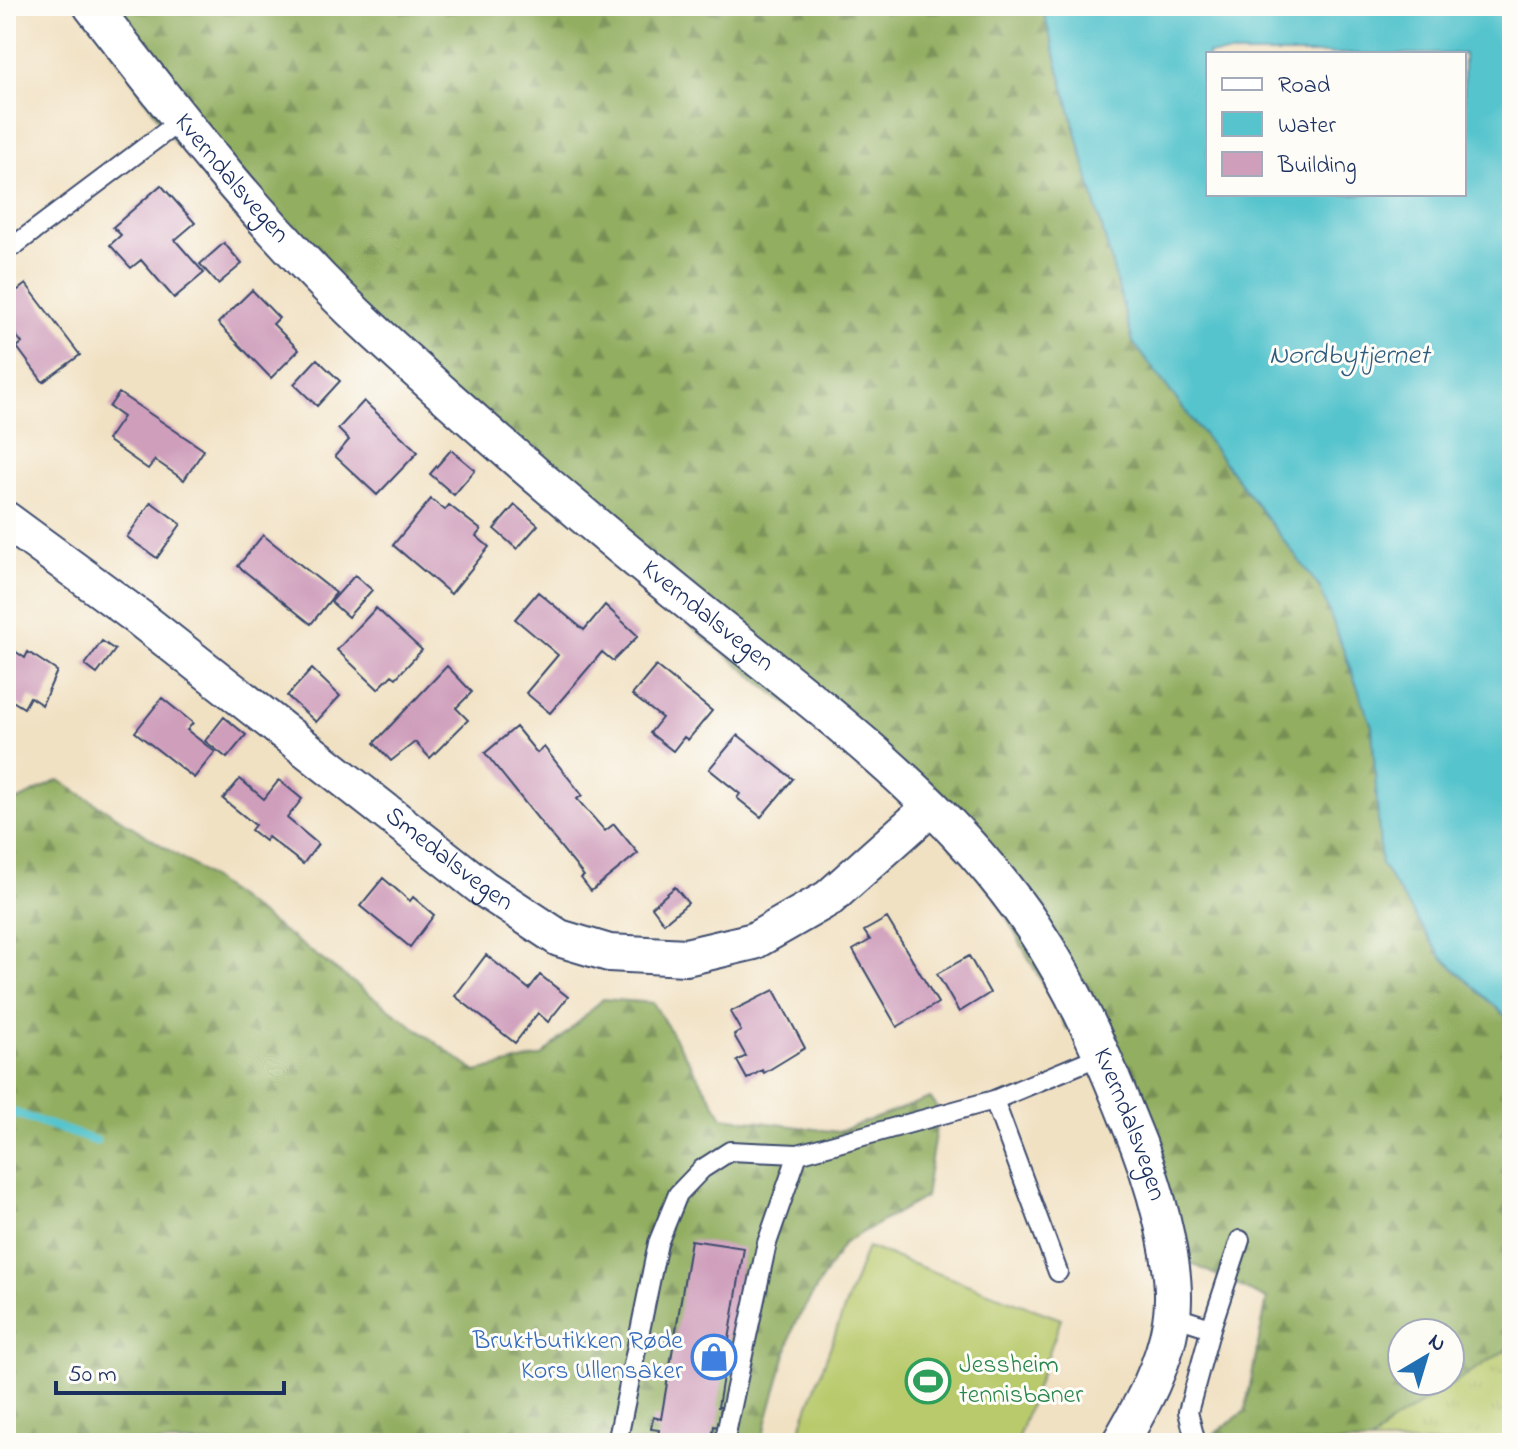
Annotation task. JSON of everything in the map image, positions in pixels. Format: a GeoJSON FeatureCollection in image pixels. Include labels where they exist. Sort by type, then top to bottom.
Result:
{"type":"FeatureCollection","features":[{"type":"Feature","properties":{"kind":"street","name":"Kverndalsvegen"},"geometry":{"type":"LineString","coordinates":[[92,6],[180,121],[255,209],[372,329],[513,456],[808,699],[930,808],[986,867],[1031,924],[1082,1010],[1102,1055],[1145,1159],[1166,1238],[1173,1316]]}},
{"type":"Feature","properties":{"kind":"street","name":"Smedalsvegen"},"geometry":{"type":"LineString","coordinates":[[9,527],[150,626],[483,888],[559,938],[609,953],[686,957],[754,941],[829,898],[930,808]]}},
{"type":"Feature","properties":{"kind":"street"},"geometry":{"type":"LineString","coordinates":[[1120,1443],[1155,1376],[1173,1316]]}},
{"type":"Feature","properties":{"kind":"lane"},"geometry":{"type":"LineString","coordinates":[[15,245],[180,121]]}},
{"type":"Feature","properties":{"kind":"lane"},"geometry":{"type":"LineString","coordinates":[[617,1443],[658,1243],[678,1194],[702,1169],[730,1151],[798,1154],[994,1100],[1102,1055]]}},
{"type":"Feature","properties":{"kind":"lane"},"geometry":{"type":"LineString","coordinates":[[994,1100],[1058,1272]]}},
{"type":"Feature","properties":{"kind":"lane"},"geometry":{"type":"LineString","coordinates":[[724,1443],[767,1243],[798,1154]]}},
{"type":"Feature","properties":{"kind":"lane"},"geometry":{"type":"LineString","coordinates":[[1196,1443],[1188,1412],[1240,1240]]}},
{"type":"Feature","properties":{"kind":"lane"},"geometry":{"type":"LineString","coordinates":[[1173,1316],[1211,1328]]}},
{"type":"Feature","properties":{"kind":"green space"},"geometry":{"type":"Polygon","coordinates":[[[82,6],[1042,6],[1133,342],[1320,588],[1372,726],[1381,864],[1441,956],[1512,1022],[1512,1346],[1466,1375],[1466,1317],[1386,1317],[1386,1397],[1432,1397],[1389,1424],[1371,1443],[1202,1443],[1245,1411],[1267,1299],[1186,1261],[1075,1025],[1067,1029],[995,896],[923,813],[689,625],[564,503],[424,386],[175,143],[82,6]]]}},
{"type":"Feature","properties":{"kind":"green space"},"geometry":{"type":"Polygon","coordinates":[[[59,780],[191,864],[476,1072],[542,1056],[603,999],[653,1003],[723,1117],[838,1132],[930,1098],[939,1109],[925,1197],[844,1243],[794,1325],[761,1443],[6,1443],[6,806],[59,780]]]}},
{"type":"Feature","properties":{"kind":"green space","name":"Jessheim tennisbaner"},"geometry":{"type":"Polygon","coordinates":[[[867,1247],[1061,1319],[1016,1443],[795,1443],[867,1247]]]}},
{"type":"Feature","properties":{"kind":"green space"},"geometry":{"type":"Polygon","coordinates":[[[1512,1346],[1512,1443],[1371,1443],[1389,1424],[1432,1397],[1466,1397],[1466,1375],[1512,1346]]]}},
{"type":"Feature","properties":{"kind":"water","name":"Nordbytjernet"},"geometry":{"type":"Polygon","coordinates":[[[1042,6],[1512,6],[1512,1022],[1441,956],[1381,864],[1372,726],[1320,588],[1133,342],[1042,6]]]}},
{"type":"Feature","properties":{"kind":"building"},"geometry":{"type":"Polygon","coordinates":[[[161,185],[195,223],[175,240],[204,273],[174,298],[141,260],[131,268],[110,245],[121,235],[113,227],[161,185]]]}},
{"type":"Feature","properties":{"kind":"building"},"geometry":{"type":"Polygon","coordinates":[[[224,243],[242,264],[218,284],[200,264],[224,243]]]}},
{"type":"Feature","properties":{"kind":"building"},"geometry":{"type":"Polygon","coordinates":[[[26,284],[80,355],[43,382],[17,347],[22,343],[6,322],[6,299],[26,284]]]}},
{"type":"Feature","properties":{"kind":"building"},"geometry":{"type":"Polygon","coordinates":[[[252,290],[279,318],[273,324],[299,350],[271,378],[218,323],[252,290]]]}},
{"type":"Feature","properties":{"kind":"building"},"geometry":{"type":"Polygon","coordinates":[[[317,359],[340,381],[317,406],[294,384],[317,359]]]}},
{"type":"Feature","properties":{"kind":"building"},"geometry":{"type":"Polygon","coordinates":[[[119,393],[204,450],[184,480],[155,460],[148,469],[107,440],[123,417],[109,407],[119,393]]]}},
{"type":"Feature","properties":{"kind":"building"},"geometry":{"type":"Polygon","coordinates":[[[364,401],[418,452],[377,495],[335,456],[349,440],[338,429],[364,401]]]}},
{"type":"Feature","properties":{"kind":"building"},"geometry":{"type":"Polygon","coordinates":[[[451,450],[475,470],[454,495],[430,474],[451,450]]]}},
{"type":"Feature","properties":{"kind":"building"},"geometry":{"type":"Polygon","coordinates":[[[431,499],[445,510],[449,505],[481,530],[476,536],[489,547],[451,594],[393,545],[431,499]]]}},
{"type":"Feature","properties":{"kind":"building"},"geometry":{"type":"Polygon","coordinates":[[[151,502],[181,524],[157,558],[127,537],[151,502]]]}},
{"type":"Feature","properties":{"kind":"building"},"geometry":{"type":"Polygon","coordinates":[[[515,505],[538,525],[517,549],[494,529],[515,505]]]}},
{"type":"Feature","properties":{"kind":"building"},"geometry":{"type":"Polygon","coordinates":[[[263,535],[336,593],[311,624],[238,566],[263,535]]]}},
{"type":"Feature","properties":{"kind":"building"},"geometry":{"type":"Polygon","coordinates":[[[355,575],[372,590],[348,617],[331,602],[355,575]]]}},
{"type":"Feature","properties":{"kind":"building"},"geometry":{"type":"Polygon","coordinates":[[[538,592],[584,630],[605,605],[638,636],[613,661],[602,652],[550,713],[526,693],[558,655],[515,619],[538,592]]]}},
{"type":"Feature","properties":{"kind":"building"},"geometry":{"type":"Polygon","coordinates":[[[376,608],[422,650],[396,678],[392,675],[378,689],[337,650],[376,608]]]}},
{"type":"Feature","properties":{"kind":"building"},"geometry":{"type":"Polygon","coordinates":[[[102,641],[115,650],[97,674],[85,665],[102,641]]]}},
{"type":"Feature","properties":{"kind":"building"},"geometry":{"type":"Polygon","coordinates":[[[6,645],[25,658],[28,652],[57,671],[42,705],[30,697],[24,708],[6,697],[6,645]]]}},
{"type":"Feature","properties":{"kind":"building"},"geometry":{"type":"Polygon","coordinates":[[[447,666],[472,692],[456,708],[468,720],[430,758],[415,742],[391,761],[374,743],[447,666]]]}},
{"type":"Feature","properties":{"kind":"building"},"geometry":{"type":"Polygon","coordinates":[[[656,666],[712,711],[688,740],[684,737],[673,751],[650,733],[662,718],[632,695],[656,666]]]}},
{"type":"Feature","properties":{"kind":"building"},"geometry":{"type":"Polygon","coordinates":[[[312,669],[340,696],[316,722],[287,696],[312,669]]]}},
{"type":"Feature","properties":{"kind":"building"},"geometry":{"type":"Polygon","coordinates":[[[162,698],[193,723],[187,730],[215,752],[194,778],[135,732],[162,698]]]}},
{"type":"Feature","properties":{"kind":"building"},"geometry":{"type":"Polygon","coordinates":[[[224,717],[246,735],[227,758],[205,741],[224,717]]]}},
{"type":"Feature","properties":{"kind":"building"},"geometry":{"type":"Polygon","coordinates":[[[516,727],[537,753],[544,747],[582,795],[577,799],[605,831],[614,824],[638,853],[591,891],[581,878],[584,876],[485,753],[516,727]]]}},
{"type":"Feature","properties":{"kind":"building"},"geometry":{"type":"Polygon","coordinates":[[[738,735],[793,779],[761,817],[737,798],[740,794],[709,769],[738,735]]]}},
{"type":"Feature","properties":{"kind":"building"},"geometry":{"type":"Polygon","coordinates":[[[240,779],[264,799],[279,780],[302,799],[287,818],[318,844],[303,864],[268,837],[265,841],[251,830],[255,825],[223,799],[240,779]]]}},
{"type":"Feature","properties":{"kind":"building"},"geometry":{"type":"Polygon","coordinates":[[[383,878],[410,901],[413,897],[434,915],[410,947],[360,906],[383,878]]]}},
{"type":"Feature","properties":{"kind":"building"},"geometry":{"type":"Polygon","coordinates":[[[675,887],[688,903],[664,923],[652,907],[675,887]]]}},
{"type":"Feature","properties":{"kind":"building"},"geometry":{"type":"Polygon","coordinates":[[[887,918],[938,1003],[897,1027],[853,950],[870,940],[864,931],[887,918]]]}},
{"type":"Feature","properties":{"kind":"building"},"geometry":{"type":"Polygon","coordinates":[[[486,955],[529,989],[540,975],[568,997],[548,1022],[538,1013],[515,1043],[455,996],[486,955]]]}},
{"type":"Feature","properties":{"kind":"building"},"geometry":{"type":"Polygon","coordinates":[[[969,956],[990,993],[959,1012],[937,974],[969,956]]]}},
{"type":"Feature","properties":{"kind":"building"},"geometry":{"type":"Polygon","coordinates":[[[774,990],[805,1048],[764,1073],[762,1070],[747,1079],[737,1061],[746,1056],[734,1035],[741,1031],[730,1012],[774,990]]]}},
{"type":"Feature","properties":{"kind":"building"},"geometry":{"type":"Polygon","coordinates":[[[691,1240],[744,1248],[718,1407],[721,1407],[718,1427],[714,1426],[711,1443],[657,1443],[659,1430],[651,1429],[653,1417],[661,1419],[691,1240]]]}},
{"type":"Feature","properties":{"kind":"waterway"},"geometry":{"type":"LineString","coordinates":[[6,1110],[96,1141]]}},
{"type":"Feature","properties":{"kind":"place","name":"Bruktbutikken Røde Kors Ullensaker"},"geometry":{"type":"Point","coordinates":[714,1357]}},
{"type":"Feature","properties":{"kind":"place","name":"Jessheim tennisbaner"},"geometry":{"type":"Point","coordinates":[928,1381]}}]}
